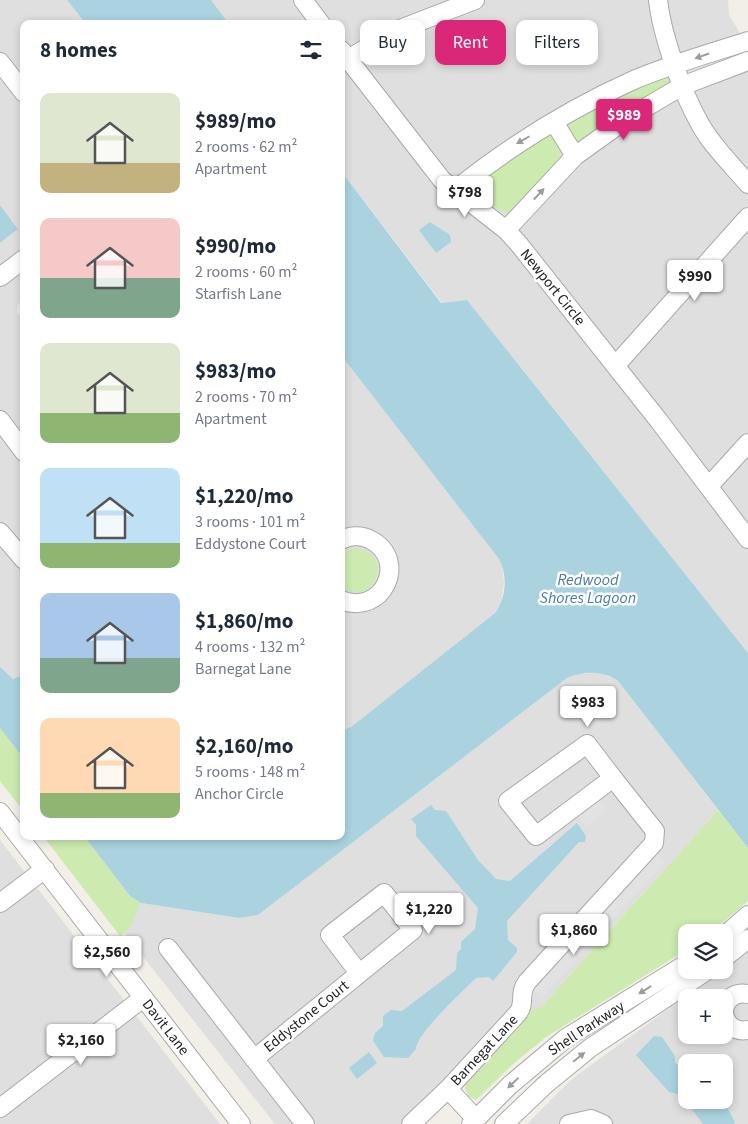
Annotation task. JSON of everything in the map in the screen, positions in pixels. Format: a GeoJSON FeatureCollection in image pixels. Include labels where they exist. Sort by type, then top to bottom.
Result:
{"type":"FeatureCollection","features":[{"type":"Feature","properties":{"kind":"street"},"geometry":{"type":"LineString","coordinates":[[302,0],[318,20]]}},
{"type":"Feature","properties":{"kind":"street"},"geometry":{"type":"LineString","coordinates":[[345,55],[395,31],[475,0]]}},
{"type":"Feature","properties":{"kind":"street"},"geometry":{"type":"LineString","coordinates":[[658,0],[666,38],[682,86],[700,125],[748,184]]}},
{"type":"Feature","properties":{"kind":"street"},"geometry":{"type":"LineString","coordinates":[[455,190],[513,146],[577,107],[629,83],[748,41]]}},
{"type":"Feature","properties":{"kind":"street","name":"Newport Circle"},"geometry":{"type":"LineString","coordinates":[[345,55],[442,180],[506,230],[616,365],[748,539]]}},
{"type":"Feature","properties":{"kind":"street"},"geometry":{"type":"LineString","coordinates":[[506,230],[575,156],[628,118],[682,86],[748,61]]}},
{"type":"Feature","properties":{"kind":"street"},"geometry":{"type":"LineString","coordinates":[[0,62],[20,88]]}},
{"type":"Feature","properties":{"kind":"street"},"geometry":{"type":"LineString","coordinates":[[554,122],[575,156]]}},
{"type":"Feature","properties":{"kind":"street"},"geometry":{"type":"LineString","coordinates":[[616,365],[748,217]]}},
{"type":"Feature","properties":{"kind":"street"},"geometry":{"type":"LineString","coordinates":[[0,277],[20,262]]}},
{"type":"Feature","properties":{"kind":"street"},"geometry":{"type":"LineString","coordinates":[[0,420],[20,447]]}},
{"type":"Feature","properties":{"kind":"street"},"geometry":{"type":"LineString","coordinates":[[709,486],[748,443]]}},
{"type":"Feature","properties":{"kind":"street"},"geometry":{"type":"LineString","coordinates":[[0,532],[20,555]]}},
{"type":"Feature","properties":{"kind":"street"},"geometry":{"type":"LineString","coordinates":[[345,534],[376,542],[388,560],[390,570],[385,585],[375,598],[354,604],[345,601]]}},
{"type":"Feature","properties":{"kind":"street","name":"Barnegat Lane"},"geometry":{"type":"LineString","coordinates":[[411,1124],[448,1089],[518,1013],[522,1006],[522,991],[527,982],[654,842],[655,831],[587,744],[508,801],[536,836],[613,778]]}},
{"type":"Feature","properties":{"kind":"street","name":"Davit Lane"},"geometry":{"type":"LineString","coordinates":[[0,812],[20,837]]}},
{"type":"Feature","properties":{"kind":"street","name":"Davit Lane"},"geometry":{"type":"LineString","coordinates":[[22,840],[241,1124]]}},
{"type":"Feature","properties":{"kind":"street"},"geometry":{"type":"LineString","coordinates":[[0,904],[45,869]]}},
{"type":"Feature","properties":{"kind":"street","name":"Eddystone Court"},"geometry":{"type":"LineString","coordinates":[[254,1059],[413,930],[384,893],[330,935],[359,973]]}},
{"type":"Feature","properties":{"kind":"street"},"geometry":{"type":"LineString","coordinates":[[733,928],[748,915]]}},
{"type":"Feature","properties":{"kind":"street"},"geometry":{"type":"LineString","coordinates":[[733,951],[748,939]]}},
{"type":"Feature","properties":{"kind":"street"},"geometry":{"type":"LineString","coordinates":[[168,948],[305,1124]]}},
{"type":"Feature","properties":{"kind":"street","name":"Shell Parkway"},"geometry":{"type":"LineString","coordinates":[[474,1122],[510,1085],[566,1038],[678,969]]}},
{"type":"Feature","properties":{"kind":"street","name":"Shell Parkway"},"geometry":{"type":"LineString","coordinates":[[504,1124],[546,1084],[590,1048],[694,979]]}},
{"type":"Feature","properties":{"kind":"street"},"geometry":{"type":"LineString","coordinates":[[733,996],[748,994]]}},
{"type":"Feature","properties":{"kind":"street"},"geometry":{"type":"LineString","coordinates":[[0,1108],[143,998]]}},
{"type":"Feature","properties":{"kind":"street"},"geometry":{"type":"LineString","coordinates":[[733,1028],[748,1030]]}},
{"type":"Feature","properties":{"kind":"street","name":"Barnegat Lane"},"geometry":{"type":"LineString","coordinates":[[448,1089],[474,1122]]}},
{"type":"Feature","properties":{"kind":"street"},"geometry":{"type":"LineString","coordinates":[[569,1124],[591,1119],[603,1124]]}},
{"type":"Feature","properties":{"kind":"shaded area"},"geometry":{"type":"Polygon","coordinates":[[[0,0],[67,0],[83,20],[20,20],[20,302],[17,312],[20,316],[20,677],[15,679],[8,677],[0,667],[0,243],[16,231],[17,227],[0,205],[0,0]]]}},
{"type":"Feature","properties":{"kind":"shaded area"},"geometry":{"type":"Polygon","coordinates":[[[211,0],[728,0],[729,15],[748,46],[748,653],[467,300],[442,303],[345,176],[345,20],[226,20],[211,0]]]}},
{"type":"Feature","properties":{"kind":"shaded area"},"geometry":{"type":"Polygon","coordinates":[[[345,360],[499,559],[502,565],[504,582],[501,605],[495,613],[351,727],[345,729],[345,360]]]}},
{"type":"Feature","properties":{"kind":"shaded area"},"geometry":{"type":"Polygon","coordinates":[[[600,672],[618,681],[718,810],[541,1007],[533,1010],[425,1124],[275,1124],[115,921],[141,903],[239,918],[258,915],[567,678],[580,674],[600,672]]]}},
{"type":"Feature","properties":{"kind":"shaded area"},"geometry":{"type":"Polygon","coordinates":[[[600,800],[607,809],[585,827],[578,817],[600,800]]]}},
{"type":"Feature","properties":{"kind":"shaded area"},"geometry":{"type":"Polygon","coordinates":[[[0,840],[220,1124],[0,1124],[0,840]]]}},
{"type":"Feature","properties":{"kind":"shaded area"},"geometry":{"type":"Polygon","coordinates":[[[657,853],[666,861],[542,998],[533,990],[657,853]]]}},
{"type":"Feature","properties":{"kind":"shaded area"},"geometry":{"type":"Polygon","coordinates":[[[748,951],[748,1124],[527,1124],[572,1079],[678,1002],[678,1044],[733,1044],[733,989],[696,989],[710,979],[733,979],[733,962],[748,951]]]}},
{"type":"Feature","properties":{"kind":"green space"},"geometry":{"type":"Polygon","coordinates":[[[664,76],[669,78],[669,85],[581,142],[576,142],[566,126],[581,113],[664,76]]]}},
{"type":"Feature","properties":{"kind":"green space"},"geometry":{"type":"Polygon","coordinates":[[[547,134],[558,140],[565,158],[510,213],[500,211],[477,193],[477,180],[547,134]]]}},
{"type":"Feature","properties":{"kind":"green space"},"geometry":{"type":"Polygon","coordinates":[[[358,548],[370,554],[376,562],[378,571],[375,580],[369,588],[361,592],[351,592],[345,588],[345,552],[358,548]]]}},
{"type":"Feature","properties":{"kind":"green space"},"geometry":{"type":"Polygon","coordinates":[[[0,728],[20,754],[20,807],[0,781],[0,728]]]}},
{"type":"Feature","properties":{"kind":"green space"},"geometry":{"type":"Polygon","coordinates":[[[718,810],[748,848],[748,901],[721,924],[678,924],[678,955],[546,1037],[512,1065],[476,1100],[468,1096],[465,1089],[466,1082],[533,1009],[541,1007],[718,810]]]}},
{"type":"Feature","properties":{"kind":"green space"},"geometry":{"type":"Polygon","coordinates":[[[46,840],[87,840],[130,896],[141,903],[130,928],[120,936],[46,840]]]}},
{"type":"Feature","properties":{"kind":"water"},"geometry":{"type":"Polygon","coordinates":[[[67,0],[211,0],[226,20],[83,20],[67,0]]]}},
{"type":"Feature","properties":{"kind":"water","name":"Redwood Shores Lagoon"},"geometry":{"type":"Polygon","coordinates":[[[345,176],[441,303],[467,300],[748,653],[748,848],[618,681],[600,673],[587,673],[567,678],[258,915],[239,918],[141,903],[130,896],[87,840],[345,840],[345,729],[351,727],[495,613],[502,601],[505,579],[499,559],[345,360],[345,176]]]}},
{"type":"Feature","properties":{"kind":"water"},"geometry":{"type":"Polygon","coordinates":[[[0,205],[18,229],[0,243],[0,205]]]}},
{"type":"Feature","properties":{"kind":"water"},"geometry":{"type":"Polygon","coordinates":[[[430,222],[450,235],[451,242],[436,253],[419,230],[430,222]]]}},
{"type":"Feature","properties":{"kind":"water"},"geometry":{"type":"Polygon","coordinates":[[[0,667],[13,679],[20,676],[20,754],[0,728],[0,667]]]}},
{"type":"Feature","properties":{"kind":"water"},"geometry":{"type":"Polygon","coordinates":[[[431,805],[435,810],[446,811],[478,860],[496,879],[510,881],[577,823],[586,836],[585,842],[579,842],[507,921],[508,940],[517,948],[517,952],[493,981],[489,977],[476,978],[432,1023],[418,1042],[416,1049],[408,1058],[384,1057],[373,1041],[375,1033],[383,1026],[383,1016],[391,1010],[402,1011],[456,970],[457,953],[461,949],[461,942],[475,929],[478,908],[416,836],[416,825],[411,819],[431,805]]]}},
{"type":"Feature","properties":{"kind":"water"},"geometry":{"type":"Polygon","coordinates":[[[654,1036],[662,1037],[675,1056],[675,1062],[678,1065],[678,1094],[669,1092],[636,1055],[654,1036]]]}},
{"type":"Feature","properties":{"kind":"water"},"geometry":{"type":"Polygon","coordinates":[[[369,1052],[377,1063],[357,1079],[349,1068],[369,1052]]]}},
{"type":"Feature","properties":{"kind":"water"},"geometry":{"type":"Polygon","coordinates":[[[692,1109],[728,1109],[735,1122],[734,1124],[703,1124],[692,1109]]]}}]}
